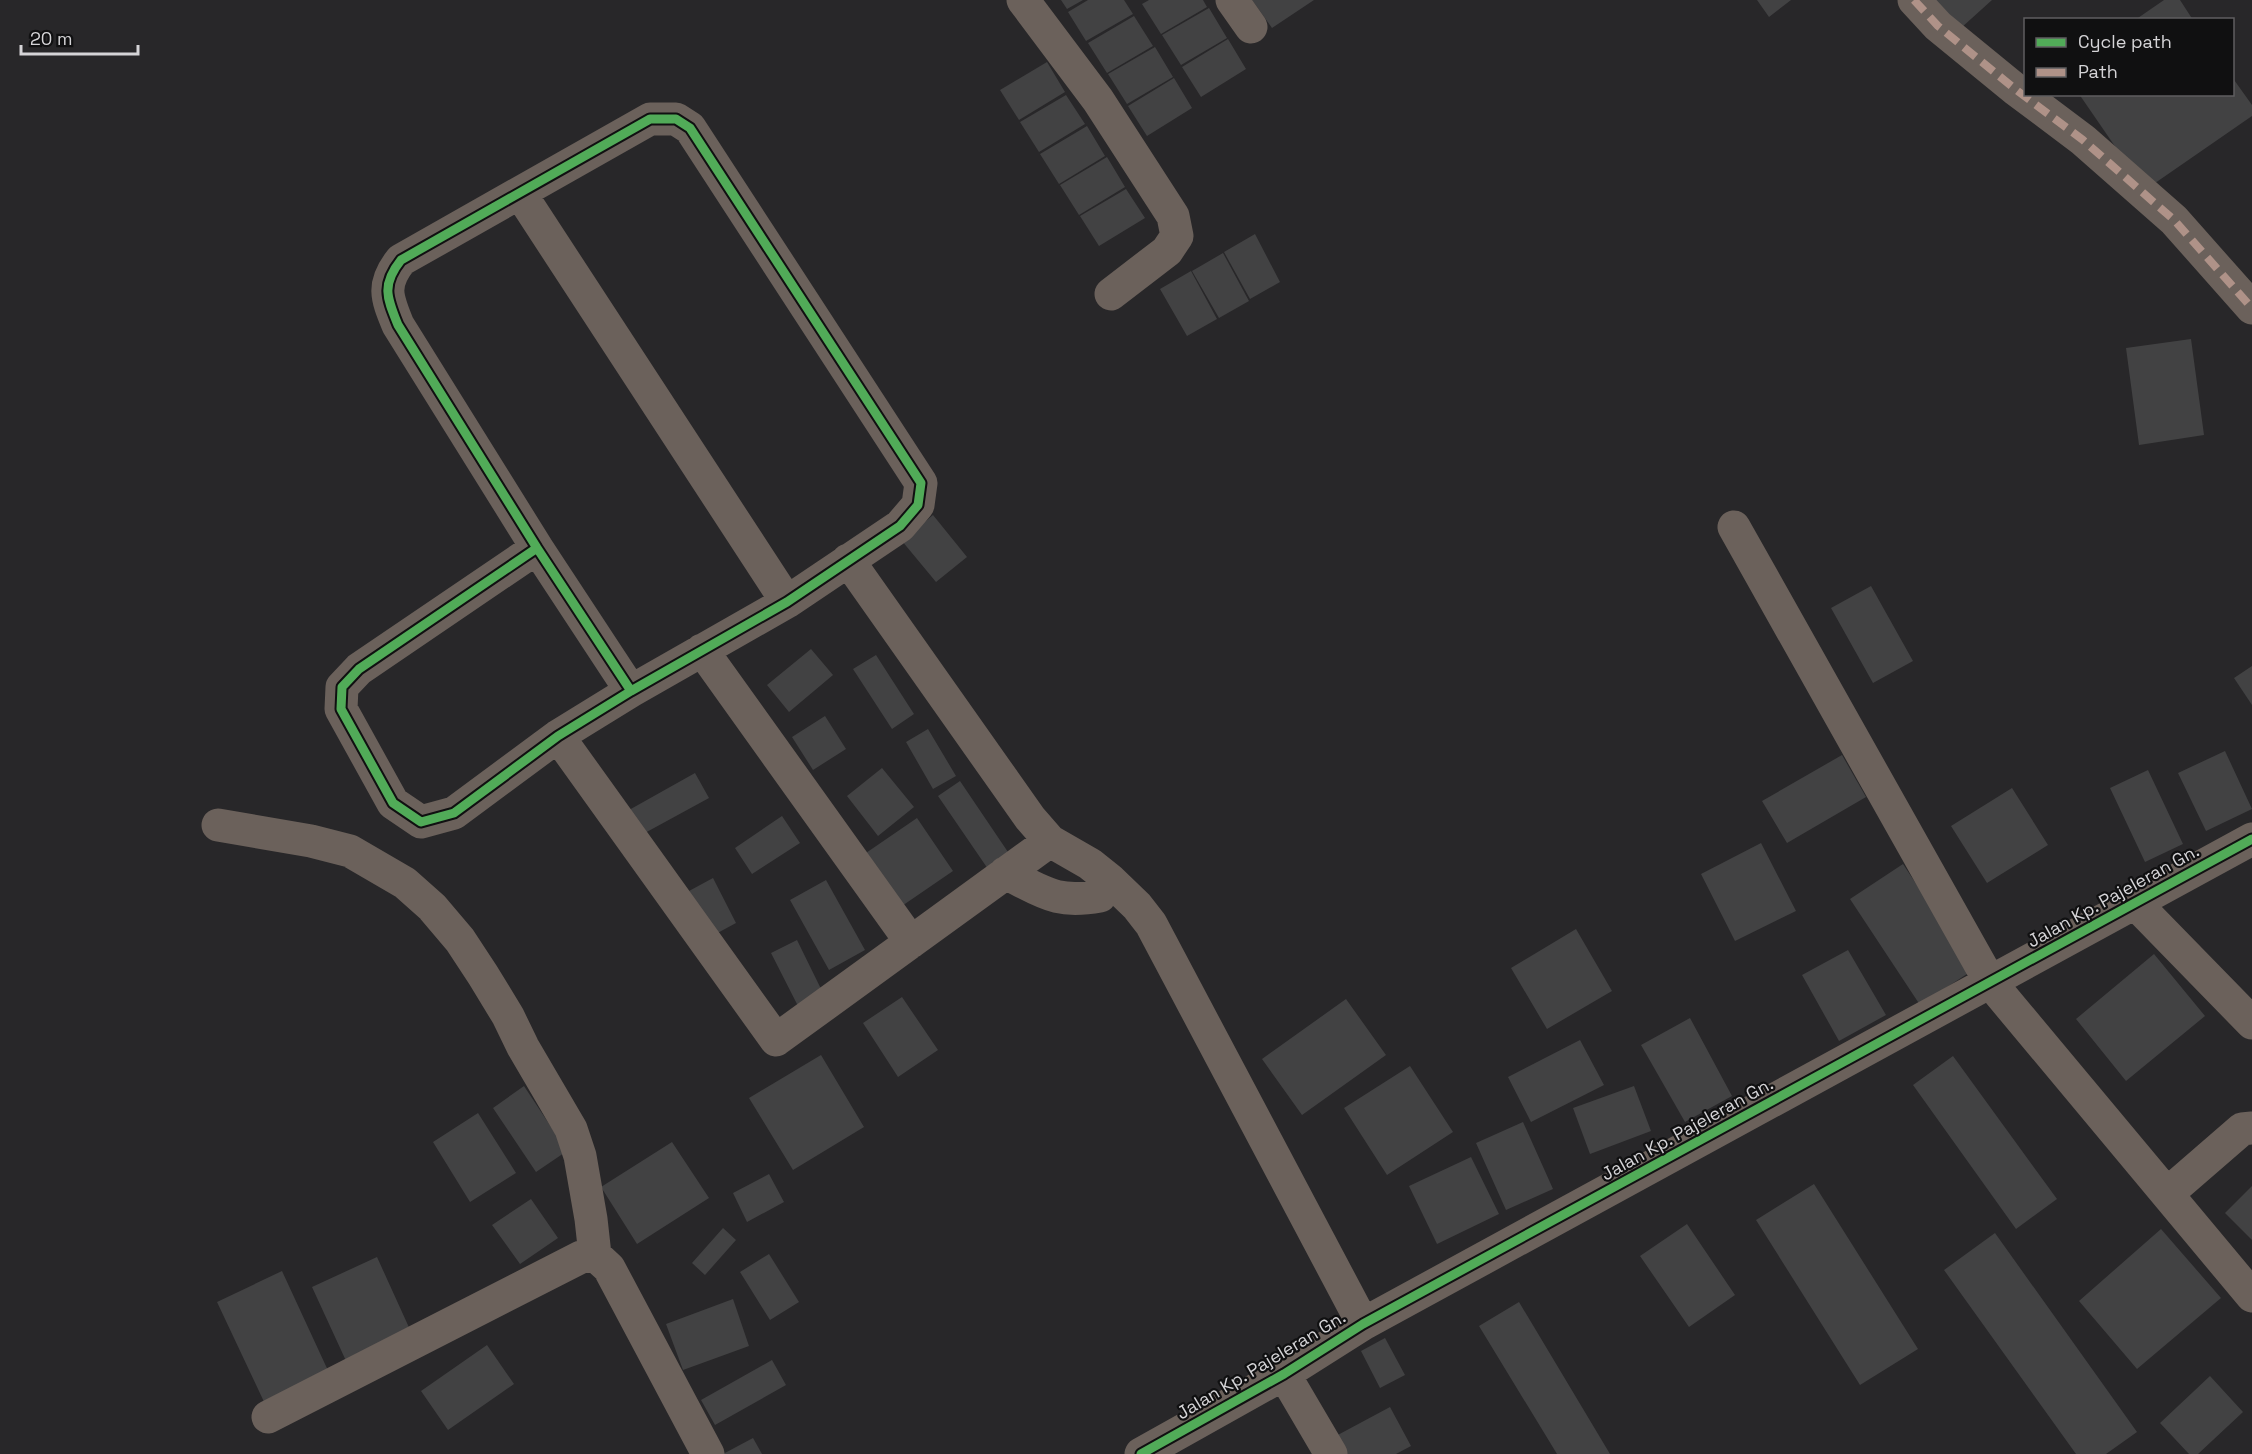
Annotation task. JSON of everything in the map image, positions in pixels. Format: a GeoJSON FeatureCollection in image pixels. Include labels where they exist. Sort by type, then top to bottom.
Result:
{"type":"FeatureCollection","features":[{"type":"Feature","properties":{"kind":"street"},"geometry":{"type":"LineString","coordinates":[[1023,0],[1098,100],[1173,216],[1177,236],[1167,251],[1112,294]]}},
{"type":"Feature","properties":{"kind":"street"},"geometry":{"type":"LineString","coordinates":[[1232,0],[1251,27]]}},
{"type":"Feature","properties":{"kind":"street"},"geometry":{"type":"LineString","coordinates":[[1914,0],[1938,26],[2024,95]]}},
{"type":"Feature","properties":{"kind":"street"},"geometry":{"type":"LineString","coordinates":[[2025,96],[2083,140],[2174,220],[2252,308]]}},
{"type":"Feature","properties":{"kind":"street"},"geometry":{"type":"LineString","coordinates":[[537,548],[359,669],[342,687],[341,710],[393,803],[421,822],[454,813],[558,736],[631,691],[787,603],[900,526],[918,505],[921,483],[690,129],[676,119],[650,119],[401,260],[390,274],[387,298],[398,325],[537,548],[631,691]]}},
{"type":"Feature","properties":{"kind":"street"},"geometry":{"type":"LineString","coordinates":[[520,193],[787,603]]}},
{"type":"Feature","properties":{"kind":"street"},"geometry":{"type":"LineString","coordinates":[[1734,527],[1990,982],[2252,1296]]}},
{"type":"Feature","properties":{"kind":"street"},"geometry":{"type":"LineString","coordinates":[[848,560],[1030,818],[1050,841],[1090,864],[1110,880],[1137,906],[1151,924],[1363,1324]]}},
{"type":"Feature","properties":{"kind":"street"},"geometry":{"type":"LineString","coordinates":[[702,651],[911,942]]}},
{"type":"Feature","properties":{"kind":"street"},"geometry":{"type":"LineString","coordinates":[[558,736],[776,1040],[1050,841]]}},
{"type":"Feature","properties":{"kind":"street"},"geometry":{"type":"LineString","coordinates":[[218,825],[311,841],[350,851],[405,882],[432,907],[459,940],[489,985],[571,1129],[580,1156],[595,1255],[609,1268],[708,1454]]}},
{"type":"Feature","properties":{"kind":"street","name":"Jalan Kp. Pajeleran Gn."},"geometry":{"type":"LineString","coordinates":[[1141,1454],[1284,1374],[1363,1324],[2252,839]]}},
{"type":"Feature","properties":{"kind":"street"},"geometry":{"type":"LineString","coordinates":[[1005,873],[1053,897],[1078,900],[1100,896],[1110,880]]}},
{"type":"Feature","properties":{"kind":"street"},"geometry":{"type":"LineString","coordinates":[[2135,903],[2252,1023]]}},
{"type":"Feature","properties":{"kind":"street"},"geometry":{"type":"LineString","coordinates":[[2167,1194],[2242,1129],[2252,1128]]}},
{"type":"Feature","properties":{"kind":"street"},"geometry":{"type":"LineString","coordinates":[[268,1417],[581,1257],[595,1255]]}},
{"type":"Feature","properties":{"kind":"street"},"geometry":{"type":"LineString","coordinates":[[1284,1374],[1331,1454]]}},
{"type":"Feature","properties":{"kind":"building"},"geometry":{"type":"Polygon","coordinates":[[[1061,0],[1083,0],[1067,9],[1061,0]]]}},
{"type":"Feature","properties":{"kind":"building"},"geometry":{"type":"Polygon","coordinates":[[[1088,0],[1124,0],[1133,14],[1086,41],[1068,12],[1088,0]]]}},
{"type":"Feature","properties":{"kind":"building"},"geometry":{"type":"Polygon","coordinates":[[[1149,0],[1203,0],[1207,7],[1161,34],[1142,4],[1149,0]]]}},
{"type":"Feature","properties":{"kind":"building"},"geometry":{"type":"Polygon","coordinates":[[[1252,0],[1314,0],[1272,28],[1252,0]]]}},
{"type":"Feature","properties":{"kind":"building"},"geometry":{"type":"Polygon","coordinates":[[[1757,0],[1791,0],[1769,17],[1757,0]]]}},
{"type":"Feature","properties":{"kind":"building"},"geometry":{"type":"Polygon","coordinates":[[[1935,0],[1992,0],[1961,28],[1935,0]]]}},
{"type":"Feature","properties":{"kind":"building"},"geometry":{"type":"Polygon","coordinates":[[[2164,0],[2180,0],[2192,18],[2138,18],[2164,0]]]}},
{"type":"Feature","properties":{"kind":"building"},"geometry":{"type":"Polygon","coordinates":[[[1209,8],[1227,38],[1181,65],[1162,35],[1209,8]]]}},
{"type":"Feature","properties":{"kind":"building"},"geometry":{"type":"Polygon","coordinates":[[[1134,16],[1153,46],[1107,73],[1088,43],[1134,16]]]}},
{"type":"Feature","properties":{"kind":"building"},"geometry":{"type":"Polygon","coordinates":[[[1228,39],[1246,69],[1201,97],[1182,67],[1228,39]]]}},
{"type":"Feature","properties":{"kind":"building"},"geometry":{"type":"Polygon","coordinates":[[[1155,47],[1173,77],[1127,104],[1108,74],[1155,47]]]}},
{"type":"Feature","properties":{"kind":"building"},"geometry":{"type":"Polygon","coordinates":[[[1047,62],[1065,92],[1019,120],[1000,90],[1047,62]]]}},
{"type":"Feature","properties":{"kind":"building"},"geometry":{"type":"Polygon","coordinates":[[[1174,78],[1192,108],[1147,136],[1128,106],[1174,78]]]}},
{"type":"Feature","properties":{"kind":"building"},"geometry":{"type":"Polygon","coordinates":[[[2234,80],[2252,105],[2252,116],[2145,190],[2080,96],[2234,96],[2234,80]]]}},
{"type":"Feature","properties":{"kind":"building"},"geometry":{"type":"Polygon","coordinates":[[[1066,95],[1085,124],[1039,152],[1020,122],[1066,95]]]}},
{"type":"Feature","properties":{"kind":"building"},"geometry":{"type":"Polygon","coordinates":[[[1087,126],[1105,156],[1059,184],[1040,154],[1087,126]]]}},
{"type":"Feature","properties":{"kind":"building"},"geometry":{"type":"Polygon","coordinates":[[[1107,157],[1125,187],[1079,215],[1060,185],[1107,157]]]}},
{"type":"Feature","properties":{"kind":"building"},"geometry":{"type":"Polygon","coordinates":[[[1126,189],[1145,218],[1099,246],[1080,216],[1126,189]]]}},
{"type":"Feature","properties":{"kind":"building"},"geometry":{"type":"Polygon","coordinates":[[[1255,234],[1280,282],[1250,299],[1224,252],[1255,234]]]}},
{"type":"Feature","properties":{"kind":"building"},"geometry":{"type":"Polygon","coordinates":[[[1223,253],[1249,301],[1219,318],[1192,271],[1223,253]]]}},
{"type":"Feature","properties":{"kind":"building"},"geometry":{"type":"Polygon","coordinates":[[[1191,271],[1217,319],[1187,336],[1160,289],[1191,271]]]}},
{"type":"Feature","properties":{"kind":"building"},"geometry":{"type":"Polygon","coordinates":[[[2191,339],[2204,435],[2139,445],[2126,348],[2191,339]]]}},
{"type":"Feature","properties":{"kind":"building"},"geometry":{"type":"Polygon","coordinates":[[[933,515],[967,557],[936,582],[902,541],[933,515]]]}},
{"type":"Feature","properties":{"kind":"building"},"geometry":{"type":"Polygon","coordinates":[[[1871,586],[1913,661],[1873,683],[1831,608],[1871,586]]]}},
{"type":"Feature","properties":{"kind":"building"},"geometry":{"type":"Polygon","coordinates":[[[811,649],[833,675],[789,712],[767,685],[811,649]]]}},
{"type":"Feature","properties":{"kind":"building"},"geometry":{"type":"Polygon","coordinates":[[[876,655],[914,714],[892,729],[853,669],[876,655]]]}},
{"type":"Feature","properties":{"kind":"building"},"geometry":{"type":"Polygon","coordinates":[[[2252,666],[2252,705],[2234,678],[2252,666]]]}},
{"type":"Feature","properties":{"kind":"building"},"geometry":{"type":"Polygon","coordinates":[[[825,716],[846,749],[813,770],[792,737],[825,716]]]}},
{"type":"Feature","properties":{"kind":"building"},"geometry":{"type":"Polygon","coordinates":[[[928,729],[956,776],[933,789],[906,742],[928,729]]]}},
{"type":"Feature","properties":{"kind":"building"},"geometry":{"type":"Polygon","coordinates":[[[2225,751],[2252,809],[2206,831],[2178,773],[2225,751]]]}},
{"type":"Feature","properties":{"kind":"building"},"geometry":{"type":"Polygon","coordinates":[[[1842,755],[1866,797],[1787,843],[1762,801],[1842,755]]]}},
{"type":"Feature","properties":{"kind":"building"},"geometry":{"type":"Polygon","coordinates":[[[882,768],[914,807],[878,836],[847,796],[882,768]]]}},
{"type":"Feature","properties":{"kind":"building"},"geometry":{"type":"Polygon","coordinates":[[[2148,770],[2183,844],[2145,862],[2110,788],[2148,770]]]}},
{"type":"Feature","properties":{"kind":"building"},"geometry":{"type":"Polygon","coordinates":[[[695,773],[709,798],[643,834],[629,810],[695,773]]]}},
{"type":"Feature","properties":{"kind":"building"},"geometry":{"type":"Polygon","coordinates":[[[960,781],[1010,855],[988,869],[938,796],[960,781]]]}},
{"type":"Feature","properties":{"kind":"building"},"geometry":{"type":"Polygon","coordinates":[[[2012,788],[2048,845],[1987,883],[1951,826],[2012,788]]]}},
{"type":"Feature","properties":{"kind":"building"},"geometry":{"type":"Polygon","coordinates":[[[782,816],[800,843],[752,874],[735,848],[782,816]]]}},
{"type":"Feature","properties":{"kind":"building"},"geometry":{"type":"Polygon","coordinates":[[[917,818],[953,871],[899,908],[863,855],[917,818]]]}},
{"type":"Feature","properties":{"kind":"building"},"geometry":{"type":"Polygon","coordinates":[[[1761,843],[1796,911],[1735,941],[1701,874],[1761,843]]]}},
{"type":"Feature","properties":{"kind":"building"},"geometry":{"type":"Polygon","coordinates":[[[1903,864],[1973,970],[1920,1005],[1850,899],[1903,864]]]}},
{"type":"Feature","properties":{"kind":"building"},"geometry":{"type":"Polygon","coordinates":[[[713,878],[736,923],[712,936],[689,891],[713,878]]]}},
{"type":"Feature","properties":{"kind":"building"},"geometry":{"type":"Polygon","coordinates":[[[826,880],[865,950],[829,970],[790,900],[826,880]]]}},
{"type":"Feature","properties":{"kind":"building"},"geometry":{"type":"Polygon","coordinates":[[[1576,929],[1612,991],[1547,1029],[1511,968],[1576,929]]]}},
{"type":"Feature","properties":{"kind":"building"},"geometry":{"type":"Polygon","coordinates":[[[797,940],[824,995],[799,1008],[771,953],[797,940]]]}},
{"type":"Feature","properties":{"kind":"building"},"geometry":{"type":"Polygon","coordinates":[[[1848,950],[1886,1015],[1839,1041],[1802,975],[1848,950]]]}},
{"type":"Feature","properties":{"kind":"building"},"geometry":{"type":"Polygon","coordinates":[[[2154,954],[2205,1016],[2126,1081],[2076,1019],[2154,954]]]}},
{"type":"Feature","properties":{"kind":"building"},"geometry":{"type":"Polygon","coordinates":[[[902,997],[938,1050],[898,1077],[863,1023],[902,997]]]}},
{"type":"Feature","properties":{"kind":"building"},"geometry":{"type":"Polygon","coordinates":[[[1346,999],[1386,1055],[1302,1115],[1262,1059],[1346,999]]]}},
{"type":"Feature","properties":{"kind":"building"},"geometry":{"type":"Polygon","coordinates":[[[1690,1018],[1732,1096],[1685,1122],[1641,1045],[1690,1018]]]}},
{"type":"Feature","properties":{"kind":"building"},"geometry":{"type":"Polygon","coordinates":[[[1580,1040],[1604,1085],[1531,1122],[1508,1077],[1580,1040]]]}},
{"type":"Feature","properties":{"kind":"building"},"geometry":{"type":"Polygon","coordinates":[[[821,1055],[864,1127],[793,1170],[749,1098],[821,1055]]]}},
{"type":"Feature","properties":{"kind":"building"},"geometry":{"type":"Polygon","coordinates":[[[1953,1056],[2057,1199],[2016,1229],[1913,1085],[1953,1056]]]}},
{"type":"Feature","properties":{"kind":"building"},"geometry":{"type":"Polygon","coordinates":[[[1410,1066],[1453,1132],[1387,1175],[1344,1108],[1410,1066]]]}},
{"type":"Feature","properties":{"kind":"building"},"geometry":{"type":"Polygon","coordinates":[[[524,1086],[567,1151],[536,1172],[493,1108],[524,1086]]]}},
{"type":"Feature","properties":{"kind":"building"},"geometry":{"type":"Polygon","coordinates":[[[1634,1086],[1651,1131],[1590,1154],[1573,1108],[1634,1086]]]}},
{"type":"Feature","properties":{"kind":"building"},"geometry":{"type":"Polygon","coordinates":[[[478,1113],[516,1173],[470,1202],[433,1142],[478,1113]]]}},
{"type":"Feature","properties":{"kind":"building"},"geometry":{"type":"Polygon","coordinates":[[[1523,1122],[1553,1189],[1506,1210],[1476,1143],[1523,1122]]]}},
{"type":"Feature","properties":{"kind":"building"},"geometry":{"type":"Polygon","coordinates":[[[672,1142],[709,1198],[637,1244],[601,1187],[672,1142]]]}},
{"type":"Feature","properties":{"kind":"building"},"geometry":{"type":"Polygon","coordinates":[[[1471,1157],[1499,1214],[1437,1244],[1409,1186],[1471,1157]]]}},
{"type":"Feature","properties":{"kind":"building"},"geometry":{"type":"Polygon","coordinates":[[[769,1174],[784,1202],[747,1222],[733,1193],[769,1174]]]}},
{"type":"Feature","properties":{"kind":"building"},"geometry":{"type":"Polygon","coordinates":[[[1814,1184],[1918,1349],[1860,1385],[1756,1220],[1814,1184]]]}},
{"type":"Feature","properties":{"kind":"building"},"geometry":{"type":"Polygon","coordinates":[[[2252,1186],[2252,1240],[2225,1213],[2252,1186]]]}},
{"type":"Feature","properties":{"kind":"building"},"geometry":{"type":"Polygon","coordinates":[[[531,1199],[558,1238],[520,1264],[492,1225],[531,1199]]]}},
{"type":"Feature","properties":{"kind":"building"},"geometry":{"type":"Polygon","coordinates":[[[1687,1224],[1735,1295],[1689,1327],[1640,1256],[1687,1224]]]}},
{"type":"Feature","properties":{"kind":"building"},"geometry":{"type":"Polygon","coordinates":[[[723,1228],[736,1240],[705,1275],[692,1263],[723,1228]]]}},
{"type":"Feature","properties":{"kind":"building"},"geometry":{"type":"Polygon","coordinates":[[[2161,1229],[2221,1298],[2137,1369],[2079,1301],[2161,1229]]]}},
{"type":"Feature","properties":{"kind":"building"},"geometry":{"type":"Polygon","coordinates":[[[1995,1233],[2137,1432],[2106,1454],[2076,1454],[1944,1270],[1995,1233]]]}},
{"type":"Feature","properties":{"kind":"building"},"geometry":{"type":"Polygon","coordinates":[[[769,1254],[799,1302],[770,1320],[740,1272],[769,1254]]]}},
{"type":"Feature","properties":{"kind":"building"},"geometry":{"type":"Polygon","coordinates":[[[377,1257],[412,1334],[347,1363],[312,1287],[377,1257]]]}},
{"type":"Feature","properties":{"kind":"building"},"geometry":{"type":"Polygon","coordinates":[[[282,1271],[331,1377],[266,1406],[217,1302],[282,1271]]]}},
{"type":"Feature","properties":{"kind":"building"},"geometry":{"type":"Polygon","coordinates":[[[733,1299],[749,1346],[683,1370],[666,1324],[733,1299]]]}},
{"type":"Feature","properties":{"kind":"building"},"geometry":{"type":"Polygon","coordinates":[[[1519,1302],[1610,1454],[1557,1454],[1479,1326],[1519,1302]]]}},
{"type":"Feature","properties":{"kind":"building"},"geometry":{"type":"Polygon","coordinates":[[[1385,1338],[1405,1375],[1380,1388],[1361,1351],[1385,1338]]]}},
{"type":"Feature","properties":{"kind":"building"},"geometry":{"type":"Polygon","coordinates":[[[487,1345],[514,1384],[448,1430],[421,1391],[487,1345]]]}},
{"type":"Feature","properties":{"kind":"building"},"geometry":{"type":"Polygon","coordinates":[[[772,1360],[786,1385],[715,1425],[701,1400],[772,1360]]]}},
{"type":"Feature","properties":{"kind":"building"},"geometry":{"type":"Polygon","coordinates":[[[2210,1376],[2243,1412],[2198,1454],[2189,1454],[2160,1423],[2210,1376]]]}},
{"type":"Feature","properties":{"kind":"building"},"geometry":{"type":"Polygon","coordinates":[[[1390,1407],[1411,1446],[1396,1454],[1344,1454],[1334,1437],[1390,1407]]]}},
{"type":"Feature","properties":{"kind":"building"},"geometry":{"type":"Polygon","coordinates":[[[753,1438],[762,1454],[723,1454],[753,1438]]]}},
{"type":"Feature","properties":{"kind":"marked path"},"geometry":{"type":"LineString","coordinates":[[1914,0],[1938,26],[2024,96]]}},
{"type":"Feature","properties":{"kind":"marked path"},"geometry":{"type":"LineString","coordinates":[[2024,96],[2083,140],[2174,220],[2252,308]]}},
{"type":"Feature","properties":{"kind":"cycle path"},"geometry":{"type":"LineString","coordinates":[[537,548],[359,669],[342,687],[341,709],[393,803],[421,822],[454,813],[558,736],[631,691],[787,602],[900,526],[918,505],[921,483],[690,128],[676,119],[650,119],[401,260],[388,284],[389,299],[398,325],[537,548],[631,691]]}},
{"type":"Feature","properties":{"kind":"cycle path"},"geometry":{"type":"LineString","coordinates":[[1141,1454],[1284,1374],[1363,1324],[2252,839]]}}]}
